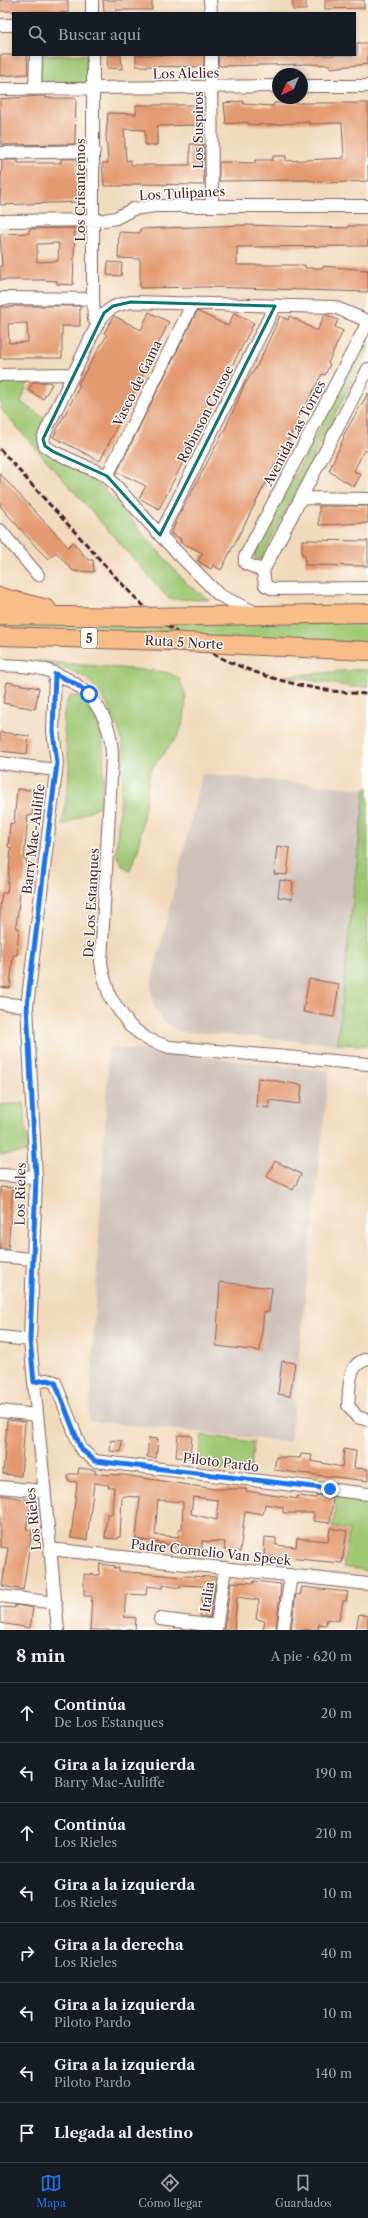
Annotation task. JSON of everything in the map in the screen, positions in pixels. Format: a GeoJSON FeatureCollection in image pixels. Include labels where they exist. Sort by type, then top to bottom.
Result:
{"type":"FeatureCollection","features":[{"type":"Feature","properties":{"kind":"highway"},"geometry":{"type":"LineString","coordinates":[[0,597],[89,617]]}},
{"type":"Feature","properties":{"kind":"highway","name":"Ruta 5 Norte"},"geometry":{"type":"LineString","coordinates":[[0,616],[262,616],[368,613]]}},
{"type":"Feature","properties":{"kind":"highway","name":"Ruta 5 Norte"},"geometry":{"type":"LineString","coordinates":[[4,636],[166,641],[368,651]]}},
{"type":"Feature","properties":{"kind":"street"},"geometry":{"type":"LineString","coordinates":[[92,0],[92,12]]}},
{"type":"Feature","properties":{"kind":"street"},"geometry":{"type":"LineString","coordinates":[[210,0],[211,12]]}},
{"type":"Feature","properties":{"kind":"street"},"geometry":{"type":"LineString","coordinates":[[0,24],[12,25]]}},
{"type":"Feature","properties":{"kind":"street"},"geometry":{"type":"LineString","coordinates":[[35,89],[36,56]]}},
{"type":"Feature","properties":{"kind":"street","name":"Los Crisantemos"},"geometry":{"type":"LineString","coordinates":[[93,56],[93,299],[94,319],[98,323]]}},
{"type":"Feature","properties":{"kind":"street","name":"Los Suspiros"},"geometry":{"type":"LineString","coordinates":[[211,56],[212,205]]}},
{"type":"Feature","properties":{"kind":"street","name":"Los Alelies"},"geometry":{"type":"LineString","coordinates":[[0,89],[272,86]]}},
{"type":"Feature","properties":{"kind":"street"},"geometry":{"type":"LineString","coordinates":[[308,86],[368,86]]}},
{"type":"Feature","properties":{"kind":"street"},"geometry":{"type":"LineString","coordinates":[[0,153],[94,152]]}},
{"type":"Feature","properties":{"kind":"street","name":"Los Tulipanes"},"geometry":{"type":"LineString","coordinates":[[0,221],[109,220],[138,208],[212,205],[368,206]]}},
{"type":"Feature","properties":{"kind":"street"},"geometry":{"type":"LineString","coordinates":[[0,300],[4,298],[93,299]]}},
{"type":"Feature","properties":{"kind":"street"},"geometry":{"type":"LineString","coordinates":[[262,616],[219,594],[160,535],[106,476],[54,452],[45,446],[43,439],[98,323],[104,313],[113,306],[131,302],[334,306],[368,322]]}},
{"type":"Feature","properties":{"kind":"street","name":"Vasco de Gama"},"geometry":{"type":"LineString","coordinates":[[106,476],[193,303]]}},
{"type":"Feature","properties":{"kind":"street","name":"Robinson Crusoe"},"geometry":{"type":"LineString","coordinates":[[160,535],[275,306]]}},
{"type":"Feature","properties":{"kind":"street","name":"Avenida Las Torres"},"geometry":{"type":"LineString","coordinates":[[263,571],[245,563],[245,557],[368,322]]}},
{"type":"Feature","properties":{"kind":"street"},"geometry":{"type":"LineString","coordinates":[[368,370],[263,571],[266,585],[274,589],[368,588]]}},
{"type":"Feature","properties":{"kind":"street"},"geometry":{"type":"LineString","coordinates":[[0,375],[73,374]]}},
{"type":"Feature","properties":{"kind":"street"},"geometry":{"type":"LineString","coordinates":[[301,498],[368,499]]}},
{"type":"Feature","properties":{"kind":"street"},"geometry":{"type":"LineString","coordinates":[[0,530],[38,575]]}},
{"type":"Feature","properties":{"kind":"street"},"geometry":{"type":"LineString","coordinates":[[212,616],[220,605],[219,594]]}},
{"type":"Feature","properties":{"kind":"street","name":"De Los Estanques"},"geometry":{"type":"LineString","coordinates":[[0,665],[36,668],[55,674],[76,684],[89,694],[100,708],[110,732],[112,757],[101,962],[110,997],[123,1018],[130,1026],[147,1039],[169,1047],[368,1064]]}},
{"type":"Feature","properties":{"kind":"street","name":"Barry Mac-Auliffe"},"geometry":{"type":"LineString","coordinates":[[27,1006],[56,770],[53,731],[55,674]]}},
{"type":"Feature","properties":{"kind":"street"},"geometry":{"type":"LineString","coordinates":[[0,763],[56,770]]}},
{"type":"Feature","properties":{"kind":"street"},"geometry":{"type":"LineString","coordinates":[[0,1003],[27,1006]]}},
{"type":"Feature","properties":{"kind":"street","name":"Los Rieles"},"geometry":{"type":"LineString","coordinates":[[27,1006],[36,1177],[30,1340],[58,1630]]}},
{"type":"Feature","properties":{"kind":"street"},"geometry":{"type":"LineString","coordinates":[[0,1175],[36,1177]]}},
{"type":"Feature","properties":{"kind":"street"},"geometry":{"type":"LineString","coordinates":[[0,1256],[32,1259]]}},
{"type":"Feature","properties":{"kind":"street"},"geometry":{"type":"LineString","coordinates":[[0,1337],[30,1340]]}},
{"type":"Feature","properties":{"kind":"street"},"geometry":{"type":"LineString","coordinates":[[368,1359],[355,1366],[348,1405],[357,1417],[368,1420]]}},
{"type":"Feature","properties":{"kind":"street","name":"Piloto Pardo"},"geometry":{"type":"LineString","coordinates":[[34,1382],[51,1381],[58,1386],[78,1443],[85,1454],[100,1462],[368,1494]]}},
{"type":"Feature","properties":{"kind":"street"},"geometry":{"type":"LineString","coordinates":[[0,1411],[37,1415]]}},
{"type":"Feature","properties":{"kind":"street"},"geometry":{"type":"LineString","coordinates":[[0,1487],[44,1491]]}},
{"type":"Feature","properties":{"kind":"street","name":"Padre Cornelio Van Speek"},"geometry":{"type":"LineString","coordinates":[[50,1549],[368,1584]]}},
{"type":"Feature","properties":{"kind":"street","name":"Italia"},"geometry":{"type":"LineString","coordinates":[[216,1628],[225,1568]]}},
{"type":"Feature","properties":{"kind":"street"},"geometry":{"type":"LineString","coordinates":[[283,1630],[290,1575]]}},
{"type":"Feature","properties":{"kind":"street"},"geometry":{"type":"LineString","coordinates":[[0,1596],[56,1603]]}},
{"type":"Feature","properties":{"kind":"street"},"geometry":{"type":"LineString","coordinates":[[160,1619],[216,1628]]}},
{"type":"Feature","properties":{"kind":"highlighted area"},"geometry":{"type":"Polygon","coordinates":[[[131,302],[275,306],[160,535],[107,476],[54,452],[45,446],[43,439],[104,313],[113,306],[131,302]]]}},
{"type":"Feature","properties":{"kind":"shaded area"},"geometry":{"type":"Polygon","coordinates":[[[202,774],[365,789],[337,1044],[179,1031],[164,1022],[154,1007],[151,985],[202,774]]]}},
{"type":"Feature","properties":{"kind":"shaded area"},"geometry":{"type":"Polygon","coordinates":[[[109,1047],[329,1071],[290,1442],[89,1421],[109,1047]]]}},
{"type":"Feature","properties":{"kind":"green space"},"geometry":{"type":"Polygon","coordinates":[[[41,56],[87,56],[87,86],[41,86],[41,56]]]}},
{"type":"Feature","properties":{"kind":"green space"},"geometry":{"type":"Polygon","coordinates":[[[368,335],[368,350],[261,559],[256,560],[254,555],[368,335]]]}},
{"type":"Feature","properties":{"kind":"green space"},"geometry":{"type":"Polygon","coordinates":[[[0,379],[29,380],[21,402],[44,418],[38,432],[43,449],[94,477],[187,584],[209,600],[169,599],[0,408],[0,379]]]}},
{"type":"Feature","properties":{"kind":"green space"},"geometry":{"type":"Polygon","coordinates":[[[0,621],[368,621],[368,643],[0,629],[0,621]]]}},
{"type":"Feature","properties":{"kind":"green space"},"geometry":{"type":"Polygon","coordinates":[[[38,661],[166,672],[179,678],[186,696],[184,721],[177,737],[150,771],[138,851],[130,870],[122,865],[116,853],[123,750],[122,741],[115,720],[98,690],[84,677],[67,669],[38,661]]]}},
{"type":"Feature","properties":{"kind":"green space"},"geometry":{"type":"Polygon","coordinates":[[[368,670],[368,687],[352,687],[284,676],[368,670]]]}},
{"type":"Feature","properties":{"kind":"green space"},"geometry":{"type":"Polygon","coordinates":[[[77,696],[88,706],[96,718],[100,732],[104,761],[101,805],[62,826],[68,789],[69,767],[63,723],[69,697],[77,696]]]}},
{"type":"Feature","properties":{"kind":"green space"},"geometry":{"type":"Polygon","coordinates":[[[368,787],[368,1046],[337,1044],[365,789],[368,787]]]}},
{"type":"Feature","properties":{"kind":"green space"},"geometry":{"type":"Polygon","coordinates":[[[24,1103],[28,1152],[0,1155],[0,1105],[24,1103]]]}},
{"type":"Feature","properties":{"kind":"green space"},"geometry":{"type":"Polygon","coordinates":[[[202,1435],[254,1442],[250,1474],[197,1467],[202,1435]]]}},
{"type":"Feature","properties":{"kind":"green space"},"geometry":{"type":"Polygon","coordinates":[[[337,1497],[368,1503],[368,1571],[343,1567],[349,1530],[332,1527],[337,1497]]]}},
{"type":"Feature","properties":{"kind":"building"},"geometry":{"type":"Polygon","coordinates":[[[0,0],[68,0],[68,12],[0,11],[0,0]]]}},
{"type":"Feature","properties":{"kind":"building"},"geometry":{"type":"Polygon","coordinates":[[[103,0],[152,0],[152,10],[116,10],[117,12],[104,12],[103,0]]]}},
{"type":"Feature","properties":{"kind":"building"},"geometry":{"type":"Polygon","coordinates":[[[293,0],[306,0],[306,10],[293,10],[293,0]]]}},
{"type":"Feature","properties":{"kind":"building"},"geometry":{"type":"Polygon","coordinates":[[[325,0],[364,0],[364,8],[325,9],[325,0]]]}},
{"type":"Feature","properties":{"kind":"building"},"geometry":{"type":"Polygon","coordinates":[[[357,43],[368,43],[368,64],[330,68],[330,65],[308,64],[219,66],[218,56],[356,56],[357,43]]]}},
{"type":"Feature","properties":{"kind":"building"},"geometry":{"type":"Polygon","coordinates":[[[0,55],[27,56],[28,74],[0,76],[0,55]]]}},
{"type":"Feature","properties":{"kind":"building"},"geometry":{"type":"Polygon","coordinates":[[[108,56],[121,56],[122,69],[107,68],[108,56]]]}},
{"type":"Feature","properties":{"kind":"building"},"geometry":{"type":"Polygon","coordinates":[[[136,56],[204,56],[204,67],[136,66],[136,56]]]}},
{"type":"Feature","properties":{"kind":"building"},"geometry":{"type":"Polygon","coordinates":[[[46,96],[46,98],[76,98],[75,144],[1,145],[0,99],[46,96]]]}},
{"type":"Feature","properties":{"kind":"building"},"geometry":{"type":"Polygon","coordinates":[[[243,101],[243,104],[273,106],[274,104],[368,103],[368,181],[327,183],[308,180],[219,181],[219,162],[255,163],[255,160],[273,160],[273,156],[286,156],[286,161],[344,158],[342,123],[309,124],[309,122],[270,125],[248,124],[248,122],[226,124],[224,103],[243,101]]]}},
{"type":"Feature","properties":{"kind":"building"},"geometry":{"type":"Polygon","coordinates":[[[136,105],[199,105],[199,125],[157,126],[157,145],[145,145],[145,130],[124,129],[126,161],[131,160],[131,165],[190,165],[190,144],[203,144],[204,185],[132,184],[132,186],[104,186],[102,163],[108,163],[106,135],[108,113],[136,114],[136,105]]]}},
{"type":"Feature","properties":{"kind":"building"},"geometry":{"type":"Polygon","coordinates":[[[61,159],[77,159],[77,202],[0,205],[2,160],[18,160],[18,163],[61,163],[61,159]]]}},
{"type":"Feature","properties":{"kind":"building"},"geometry":{"type":"Polygon","coordinates":[[[245,225],[348,228],[348,226],[368,226],[368,246],[237,247],[237,265],[305,265],[305,268],[323,268],[323,266],[368,270],[368,292],[208,287],[140,288],[140,259],[118,258],[119,232],[140,233],[140,229],[245,225]]]}},
{"type":"Feature","properties":{"kind":"building"},"geometry":{"type":"Polygon","coordinates":[[[75,228],[73,285],[57,284],[57,281],[43,280],[0,280],[0,266],[2,266],[0,234],[29,233],[29,229],[75,228]],[[59,243],[37,244],[37,262],[58,261],[59,243]]]}},
{"type":"Feature","properties":{"kind":"building"},"geometry":{"type":"Polygon","coordinates":[[[108,262],[122,263],[121,276],[107,275],[108,262]]]}},
{"type":"Feature","properties":{"kind":"building"},"geometry":{"type":"Polygon","coordinates":[[[80,306],[80,326],[62,326],[62,358],[0,358],[0,307],[80,306]],[[27,323],[8,324],[9,343],[28,342],[27,323]]]}},
{"type":"Feature","properties":{"kind":"building"},"geometry":{"type":"Polygon","coordinates":[[[197,311],[228,326],[234,313],[254,323],[159,509],[139,498],[146,486],[117,472],[197,311]]]}},
{"type":"Feature","properties":{"kind":"building"},"geometry":{"type":"Polygon","coordinates":[[[149,312],[169,322],[100,461],[53,437],[80,385],[78,384],[107,335],[104,333],[114,316],[141,330],[149,312]]]}},
{"type":"Feature","properties":{"kind":"building"},"geometry":{"type":"Polygon","coordinates":[[[325,314],[338,320],[335,327],[343,331],[328,363],[330,364],[325,375],[322,374],[221,570],[213,565],[211,569],[198,561],[203,553],[180,542],[181,539],[171,534],[178,517],[224,431],[245,384],[257,366],[280,316],[288,320],[290,316],[317,331],[325,314]]]}},
{"type":"Feature","properties":{"kind":"building"},"geometry":{"type":"Polygon","coordinates":[[[33,382],[48,382],[52,384],[43,399],[28,390],[33,382]]]}},
{"type":"Feature","properties":{"kind":"building"},"geometry":{"type":"Polygon","coordinates":[[[368,393],[368,452],[364,450],[354,471],[361,474],[354,487],[329,471],[344,437],[343,436],[368,393]]]}},
{"type":"Feature","properties":{"kind":"building"},"geometry":{"type":"Polygon","coordinates":[[[0,474],[68,547],[73,542],[88,560],[93,560],[94,572],[73,571],[56,552],[48,559],[37,548],[0,506],[0,474]]]}},
{"type":"Feature","properties":{"kind":"building"},"geometry":{"type":"Polygon","coordinates":[[[319,506],[368,506],[368,523],[319,525],[319,506]]]}},
{"type":"Feature","properties":{"kind":"building"},"geometry":{"type":"Polygon","coordinates":[[[302,540],[368,541],[368,566],[305,565],[305,555],[302,555],[302,540]]]}},
{"type":"Feature","properties":{"kind":"building"},"geometry":{"type":"Polygon","coordinates":[[[7,682],[39,688],[35,709],[3,703],[7,682]]]}},
{"type":"Feature","properties":{"kind":"building"},"geometry":{"type":"Polygon","coordinates":[[[0,732],[29,736],[27,754],[0,751],[0,732]]]}},
{"type":"Feature","properties":{"kind":"building"},"geometry":{"type":"Polygon","coordinates":[[[17,789],[35,790],[32,816],[28,815],[24,859],[27,860],[24,884],[21,884],[16,927],[19,928],[17,955],[13,955],[10,988],[0,987],[0,908],[2,893],[7,893],[11,848],[8,847],[10,823],[14,824],[17,789]]]}},
{"type":"Feature","properties":{"kind":"building"},"geometry":{"type":"Polygon","coordinates":[[[277,846],[290,848],[287,875],[274,874],[277,846]]]}},
{"type":"Feature","properties":{"kind":"building"},"geometry":{"type":"Polygon","coordinates":[[[280,880],[293,882],[292,899],[278,897],[280,880]]]}},
{"type":"Feature","properties":{"kind":"building"},"geometry":{"type":"Polygon","coordinates":[[[309,979],[339,984],[334,1017],[303,1012],[309,979]]]}},
{"type":"Feature","properties":{"kind":"building"},"geometry":{"type":"Polygon","coordinates":[[[258,1078],[302,1085],[300,1104],[269,1100],[269,1108],[256,1106],[258,1078]]]}},
{"type":"Feature","properties":{"kind":"building"},"geometry":{"type":"Polygon","coordinates":[[[275,1161],[301,1174],[293,1190],[267,1177],[275,1161]]]}},
{"type":"Feature","properties":{"kind":"building"},"geometry":{"type":"Polygon","coordinates":[[[0,1187],[13,1188],[8,1249],[0,1249],[0,1187]]]}},
{"type":"Feature","properties":{"kind":"building"},"geometry":{"type":"Polygon","coordinates":[[[220,1282],[272,1288],[269,1312],[264,1312],[260,1351],[216,1346],[220,1282]]]}},
{"type":"Feature","properties":{"kind":"building"},"geometry":{"type":"Polygon","coordinates":[[[282,1361],[295,1363],[290,1396],[278,1394],[282,1361]]]}},
{"type":"Feature","properties":{"kind":"building"},"geometry":{"type":"Polygon","coordinates":[[[7,1420],[25,1422],[21,1476],[3,1474],[7,1420]]]}},
{"type":"Feature","properties":{"kind":"building"},"geometry":{"type":"Polygon","coordinates":[[[178,1435],[192,1436],[190,1458],[176,1457],[178,1435]]]}},
{"type":"Feature","properties":{"kind":"building"},"geometry":{"type":"Polygon","coordinates":[[[149,1438],[158,1439],[156,1458],[147,1457],[149,1438]]]}},
{"type":"Feature","properties":{"kind":"building"},"geometry":{"type":"Polygon","coordinates":[[[111,1440],[122,1441],[121,1452],[110,1451],[111,1440]]]}},
{"type":"Feature","properties":{"kind":"building"},"geometry":{"type":"Polygon","coordinates":[[[344,1449],[356,1451],[354,1468],[368,1469],[368,1481],[274,1470],[276,1457],[300,1458],[301,1454],[312,1455],[311,1461],[342,1467],[344,1449]]]}},
{"type":"Feature","properties":{"kind":"building"},"geometry":{"type":"Polygon","coordinates":[[[79,1468],[95,1470],[95,1474],[124,1475],[214,1489],[246,1489],[246,1491],[297,1499],[297,1496],[316,1498],[316,1495],[333,1498],[330,1523],[313,1521],[314,1513],[283,1513],[283,1507],[265,1504],[263,1514],[245,1511],[240,1552],[224,1550],[225,1542],[202,1541],[202,1552],[190,1551],[190,1548],[136,1539],[140,1497],[122,1496],[120,1537],[118,1537],[118,1539],[105,1538],[107,1514],[112,1514],[114,1487],[94,1483],[87,1540],[71,1538],[77,1482],[68,1481],[68,1474],[78,1474],[79,1468]],[[193,1497],[191,1514],[217,1520],[218,1500],[193,1497]],[[158,1500],[155,1535],[178,1537],[179,1530],[182,1530],[183,1502],[158,1500]]]}},
{"type":"Feature","properties":{"kind":"building"},"geometry":{"type":"Polygon","coordinates":[[[0,1495],[32,1500],[26,1529],[32,1530],[23,1590],[2,1586],[8,1548],[0,1547],[0,1495]]]}},
{"type":"Feature","properties":{"kind":"building"},"geometry":{"type":"Polygon","coordinates":[[[330,1528],[347,1531],[342,1563],[264,1556],[265,1537],[276,1538],[276,1545],[296,1547],[297,1538],[328,1541],[330,1528]]]}},
{"type":"Feature","properties":{"kind":"building"},"geometry":{"type":"Polygon","coordinates":[[[100,1564],[115,1566],[114,1568],[119,1568],[119,1571],[184,1577],[216,1577],[210,1618],[200,1616],[203,1586],[181,1585],[180,1588],[163,1585],[163,1588],[147,1586],[146,1595],[126,1594],[124,1617],[136,1618],[135,1630],[90,1630],[92,1596],[84,1596],[84,1574],[99,1575],[100,1564]]]}},
{"type":"Feature","properties":{"kind":"building"},"geometry":{"type":"Polygon","coordinates":[[[254,1581],[281,1584],[276,1630],[263,1630],[265,1621],[256,1619],[259,1600],[237,1597],[234,1630],[224,1630],[231,1582],[254,1583],[254,1581]]]}},
{"type":"Feature","properties":{"kind":"building"},"geometry":{"type":"Polygon","coordinates":[[[302,1587],[348,1592],[346,1601],[343,1601],[339,1621],[327,1619],[326,1625],[319,1624],[318,1630],[291,1630],[296,1594],[300,1595],[302,1587]]]}},
{"type":"Feature","properties":{"kind":"building"},"geometry":{"type":"Polygon","coordinates":[[[15,1605],[33,1608],[30,1628],[0,1623],[0,1607],[15,1608],[15,1605]]]}},
{"type":"Feature","properties":{"kind":"building"},"geometry":{"type":"Polygon","coordinates":[[[359,1614],[368,1616],[368,1630],[356,1630],[359,1614]]]}},
{"type":"Feature","properties":{"kind":"railway"},"geometry":{"type":"LineString","coordinates":[[0,449],[129,591],[155,616],[178,633],[229,661],[283,681],[339,692],[368,694]]}},
{"type":"Feature","properties":{"kind":"route"},"geometry":{"type":"LineString","coordinates":[[89,694],[76,684],[55,674],[53,731],[57,763],[27,1006],[32,1073],[36,1177],[30,1340],[34,1382],[47,1380],[55,1382],[58,1386],[81,1449],[95,1461],[108,1464],[330,1489]]}}]}
